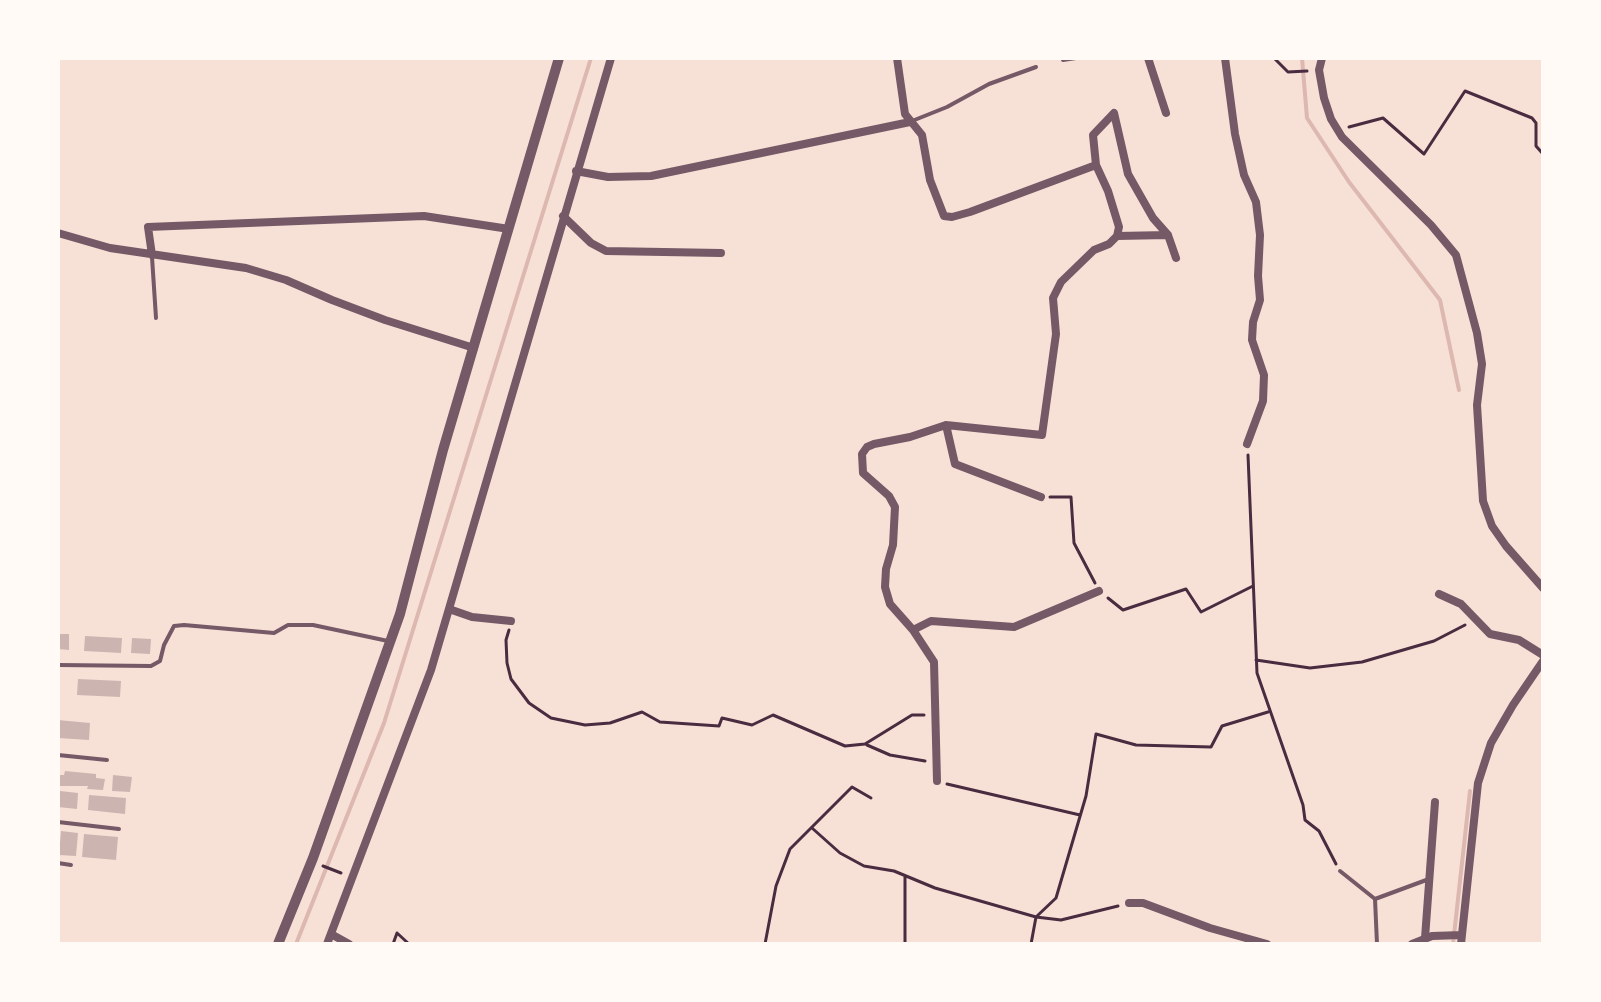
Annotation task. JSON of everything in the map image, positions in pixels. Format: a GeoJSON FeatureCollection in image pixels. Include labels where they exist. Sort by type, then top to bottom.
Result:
{"type":"FeatureCollection","features":[{"type":"Feature","properties":{"kind":"street"},"geometry":{"type":"LineString","coordinates":[[278,944],[313,858],[391,641],[559,58]]}},
{"type":"Feature","properties":{"kind":"street"},"geometry":{"type":"LineString","coordinates":[[327,944],[431,670],[611,58]]}},
{"type":"Feature","properties":{"kind":"street"},"geometry":{"type":"LineString","coordinates":[[897,58],[905,114],[922,135],[930,180],[944,216],[970,212],[1096,165]]}},
{"type":"Feature","properties":{"kind":"street"},"geometry":{"type":"LineString","coordinates":[[1148,58],[1166,113]]}},
{"type":"Feature","properties":{"kind":"street"},"geometry":{"type":"LineString","coordinates":[[1225,58],[1235,134],[1244,175],[1256,202],[1260,235],[1260,300],[1253,322],[1252,340],[1264,375],[1263,401],[1247,444]]}},
{"type":"Feature","properties":{"kind":"street"},"geometry":{"type":"LineString","coordinates":[[1322,58],[1319,70],[1324,98],[1338,131],[1431,225],[1456,255],[1482,364],[1477,405],[1483,501],[1492,526],[1543,588]]}},
{"type":"Feature","properties":{"kind":"street"},"geometry":{"type":"LineString","coordinates":[[1117,236],[1119,227],[1096,165],[1093,135],[1114,113],[1128,174],[1153,218],[1168,235],[1176,258]]}},
{"type":"Feature","properties":{"kind":"street"},"geometry":{"type":"LineString","coordinates":[[576,171],[608,177],[651,176],[910,122]]}},
{"type":"Feature","properties":{"kind":"street"},"geometry":{"type":"LineString","coordinates":[[152,255],[148,227],[424,216],[509,229]]}},
{"type":"Feature","properties":{"kind":"street"},"geometry":{"type":"LineString","coordinates":[[563,216],[591,243],[606,251],[721,253]]}},
{"type":"Feature","properties":{"kind":"street"},"geometry":{"type":"LineString","coordinates":[[58,233],[110,248],[246,268],[286,280],[385,320],[474,348]]}},
{"type":"Feature","properties":{"kind":"street"},"geometry":{"type":"LineString","coordinates":[[937,781],[934,662],[913,630],[890,604],[885,587],[893,545],[895,507],[889,496],[863,473],[862,454],[874,444],[910,437],[946,425],[1042,435],[1056,334],[1053,298],[1061,282],[1081,262],[1117,236],[1168,235]]}},
{"type":"Feature","properties":{"kind":"street"},"geometry":{"type":"LineString","coordinates":[[946,425],[955,464],[1041,497]]}},
{"type":"Feature","properties":{"kind":"street"},"geometry":{"type":"LineString","coordinates":[[913,630],[931,621],[1014,627],[1099,591]]}},
{"type":"Feature","properties":{"kind":"street"},"geometry":{"type":"LineString","coordinates":[[1412,944],[1426,939],[1460,938],[1478,783],[1491,743],[1513,705],[1539,675],[1543,658],[1519,640],[1490,634],[1461,604],[1439,594]]}},
{"type":"Feature","properties":{"kind":"street"},"geometry":{"type":"LineString","coordinates":[[449,609],[472,617],[511,621]]}},
{"type":"Feature","properties":{"kind":"street"},"geometry":{"type":"LineString","coordinates":[[1426,939],[1435,802]]}},
{"type":"Feature","properties":{"kind":"street"},"geometry":{"type":"LineString","coordinates":[[1129,903],[1143,903],[1210,928],[1267,944]]}},
{"type":"Feature","properties":{"kind":"street"},"geometry":{"type":"LineString","coordinates":[[331,934],[349,944]]}},
{"type":"Feature","properties":{"kind":"lane"},"geometry":{"type":"LineString","coordinates":[[1063,60],[1076,58]]}},
{"type":"Feature","properties":{"kind":"lane"},"geometry":{"type":"LineString","coordinates":[[910,122],[947,107],[989,84],[1036,67]]}},
{"type":"Feature","properties":{"kind":"lane"},"geometry":{"type":"LineString","coordinates":[[152,255],[156,318]]}},
{"type":"Feature","properties":{"kind":"lane"},"geometry":{"type":"LineString","coordinates":[[58,665],[151,666],[160,661],[174,626],[184,625],[274,633],[288,625],[313,625],[391,641]]}},
{"type":"Feature","properties":{"kind":"lane"},"geometry":{"type":"LineString","coordinates":[[58,755],[107,760]]}},
{"type":"Feature","properties":{"kind":"lane"},"geometry":{"type":"LineString","coordinates":[[58,822],[119,829]]}},
{"type":"Feature","properties":{"kind":"lane"},"geometry":{"type":"LineString","coordinates":[[58,863],[71,865]]}},
{"type":"Feature","properties":{"kind":"lane"},"geometry":{"type":"LineString","coordinates":[[1340,871],[1375,899],[1377,944]]}},
{"type":"Feature","properties":{"kind":"lane"},"geometry":{"type":"LineString","coordinates":[[1375,899],[1430,878]]}},
{"type":"Feature","properties":{"kind":"path"},"geometry":{"type":"LineString","coordinates":[[1274,58],[1288,72],[1319,70]]}},
{"type":"Feature","properties":{"kind":"path"},"geometry":{"type":"LineString","coordinates":[[1338,131],[1383,118],[1424,154],[1465,91],[1532,118],[1536,123],[1536,146],[1543,154]]}},
{"type":"Feature","properties":{"kind":"path"},"geometry":{"type":"LineString","coordinates":[[1247,444],[1257,673],[1303,805],[1305,820],[1319,831],[1340,871]]}},
{"type":"Feature","properties":{"kind":"path"},"geometry":{"type":"LineString","coordinates":[[1041,497],[1071,497],[1074,543],[1099,591],[1123,610],[1186,589],[1201,612],[1253,586]]}},
{"type":"Feature","properties":{"kind":"path"},"geometry":{"type":"LineString","coordinates":[[1256,660],[1310,668],[1362,662],[1434,641],[1475,620]]}},
{"type":"Feature","properties":{"kind":"path"},"geometry":{"type":"LineString","coordinates":[[511,621],[506,640],[511,679],[529,703],[551,718],[585,725],[610,723],[642,712],[660,722],[719,726],[722,718],[752,725],[773,715],[845,746],[865,744],[912,715],[935,714]]}},
{"type":"Feature","properties":{"kind":"path"},"geometry":{"type":"LineString","coordinates":[[1031,944],[1036,917],[1056,898],[1080,815],[1096,734],[1136,745],[1211,747],[1222,726],[1270,711]]}},
{"type":"Feature","properties":{"kind":"path"},"geometry":{"type":"LineString","coordinates":[[865,744],[890,755],[937,763]]}},
{"type":"Feature","properties":{"kind":"path"},"geometry":{"type":"LineString","coordinates":[[937,781],[1080,815]]}},
{"type":"Feature","properties":{"kind":"path"},"geometry":{"type":"LineString","coordinates":[[765,944],[776,886],[790,849],[852,787],[871,798]]}},
{"type":"Feature","properties":{"kind":"path"},"geometry":{"type":"LineString","coordinates":[[812,828],[840,853],[864,866],[894,871],[935,888],[1036,917],[1061,920],[1129,903]]}},
{"type":"Feature","properties":{"kind":"path"},"geometry":{"type":"LineString","coordinates":[[320,865],[344,874]]}},
{"type":"Feature","properties":{"kind":"path"},"geometry":{"type":"LineString","coordinates":[[905,876],[905,944]]}},
{"type":"Feature","properties":{"kind":"path"},"geometry":{"type":"LineString","coordinates":[[393,944],[397,933],[409,944]]}},
{"type":"Feature","properties":{"kind":"building"},"geometry":{"type":"Polygon","coordinates":[[[58,634],[69,634],[69,650],[58,649],[58,634]]]}},
{"type":"Feature","properties":{"kind":"building"},"geometry":{"type":"Polygon","coordinates":[[[85,636],[122,638],[121,653],[84,651],[85,636]]]}},
{"type":"Feature","properties":{"kind":"building"},"geometry":{"type":"Polygon","coordinates":[[[132,638],[151,639],[150,654],[131,653],[132,638]]]}},
{"type":"Feature","properties":{"kind":"building"},"geometry":{"type":"Polygon","coordinates":[[[78,679],[121,681],[120,697],[77,695],[78,679]]]}},
{"type":"Feature","properties":{"kind":"building"},"geometry":{"type":"Polygon","coordinates":[[[58,720],[90,723],[89,740],[58,738],[58,720]]]}},
{"type":"Feature","properties":{"kind":"building"},"geometry":{"type":"Polygon","coordinates":[[[65,771],[96,774],[96,778],[105,779],[103,790],[87,789],[88,786],[58,786],[58,775],[64,775],[65,771]]]}},
{"type":"Feature","properties":{"kind":"building"},"geometry":{"type":"Polygon","coordinates":[[[113,775],[132,777],[130,792],[112,791],[113,775]]]}},
{"type":"Feature","properties":{"kind":"building"},"geometry":{"type":"Polygon","coordinates":[[[60,791],[78,793],[77,809],[58,807],[60,791]]]}},
{"type":"Feature","properties":{"kind":"building"},"geometry":{"type":"Polygon","coordinates":[[[89,795],[126,798],[125,814],[88,810],[89,795]]]}},
{"type":"Feature","properties":{"kind":"building"},"geometry":{"type":"Polygon","coordinates":[[[61,831],[78,833],[76,856],[59,855],[61,831]]]}},
{"type":"Feature","properties":{"kind":"building"},"geometry":{"type":"Polygon","coordinates":[[[84,834],[118,837],[116,860],[82,857],[84,834]]]}},
{"type":"Feature","properties":{"kind":"waterway"},"geometry":{"type":"LineString","coordinates":[[296,944],[384,723],[591,58]]}},
{"type":"Feature","properties":{"kind":"waterway"},"geometry":{"type":"LineString","coordinates":[[1302,58],[1307,118],[1349,182],[1440,300],[1459,390]]}},
{"type":"Feature","properties":{"kind":"waterway"},"geometry":{"type":"LineString","coordinates":[[1453,944],[1470,791]]}}]}
